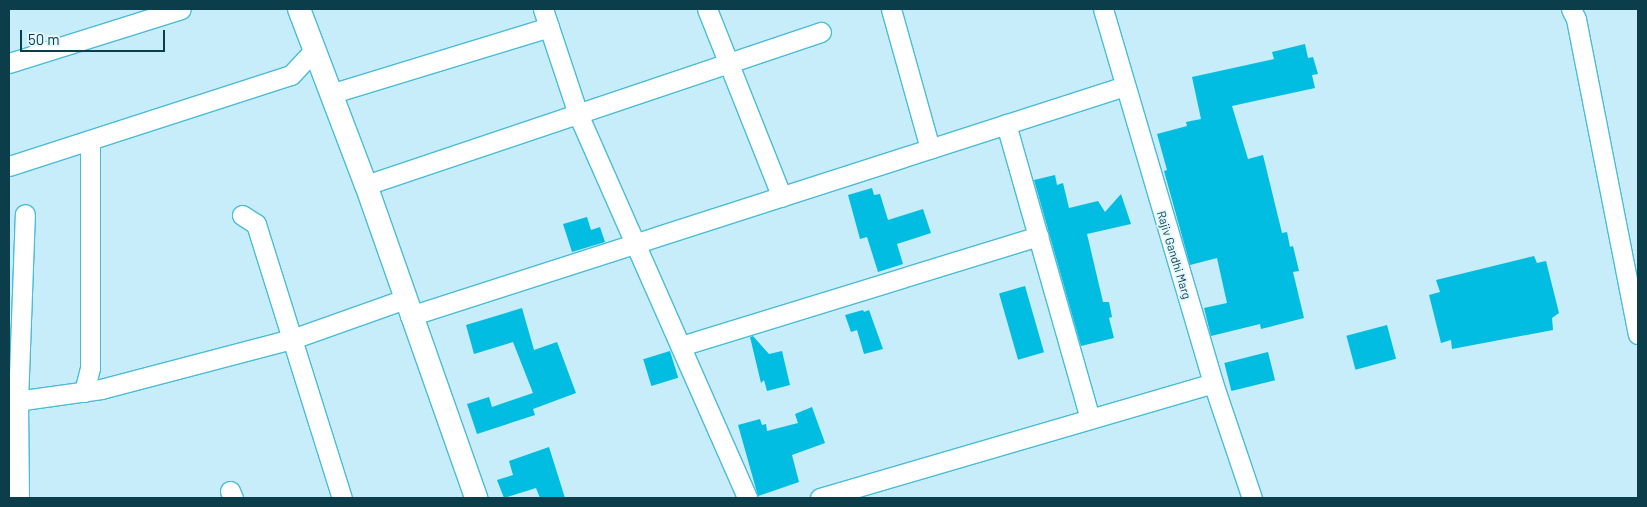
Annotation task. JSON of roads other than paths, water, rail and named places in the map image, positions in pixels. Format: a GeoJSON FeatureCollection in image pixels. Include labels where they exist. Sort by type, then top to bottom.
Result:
{"type":"FeatureCollection","features":[{"type":"Feature","properties":{"kind":"street"},"geometry":{"type":"LineString","coordinates":[[9,63],[181,9]]}},
{"type":"Feature","properties":{"kind":"street"},"geometry":{"type":"LineString","coordinates":[[299,9],[366,185],[476,498]]}},
{"type":"Feature","properties":{"kind":"street"},"geometry":{"type":"LineString","coordinates":[[543,9],[578,114],[747,498]]}},
{"type":"Feature","properties":{"kind":"street"},"geometry":{"type":"LineString","coordinates":[[707,9],[782,197]]}},
{"type":"Feature","properties":{"kind":"street"},"geometry":{"type":"LineString","coordinates":[[891,9],[930,149]]}},
{"type":"Feature","properties":{"kind":"street","name":"Rajiv Gandhi Marg"},"geometry":{"type":"LineString","coordinates":[[1103,9],[1212,383],[1252,498]]}},
{"type":"Feature","properties":{"kind":"street"},"geometry":{"type":"LineString","coordinates":[[1571,9],[1576,20],[1638,334]]}},
{"type":"Feature","properties":{"kind":"street"},"geometry":{"type":"LineString","coordinates":[[330,94],[549,28]]}},
{"type":"Feature","properties":{"kind":"street"},"geometry":{"type":"LineString","coordinates":[[366,185],[821,32]]}},
{"type":"Feature","properties":{"kind":"street"},"geometry":{"type":"LineString","coordinates":[[9,166],[291,75],[314,50]]}},
{"type":"Feature","properties":{"kind":"street"},"geometry":{"type":"LineString","coordinates":[[14,402],[84,392],[292,339],[634,244],[1125,86]]}},
{"type":"Feature","properties":{"kind":"street"},"geometry":{"type":"LineString","coordinates":[[1006,124],[1090,418]]}},
{"type":"Feature","properties":{"kind":"street"},"geometry":{"type":"LineString","coordinates":[[84,392],[90,368],[90,140]]}},
{"type":"Feature","properties":{"kind":"street"},"geometry":{"type":"LineString","coordinates":[[20,498],[14,402],[25,214]]}},
{"type":"Feature","properties":{"kind":"street"},"geometry":{"type":"LineString","coordinates":[[242,215],[256,224],[342,498]]}},
{"type":"Feature","properties":{"kind":"street"},"geometry":{"type":"LineString","coordinates":[[681,346],[1038,236]]}},
{"type":"Feature","properties":{"kind":"street"},"geometry":{"type":"LineString","coordinates":[[820,498],[1212,383]]}}]}
